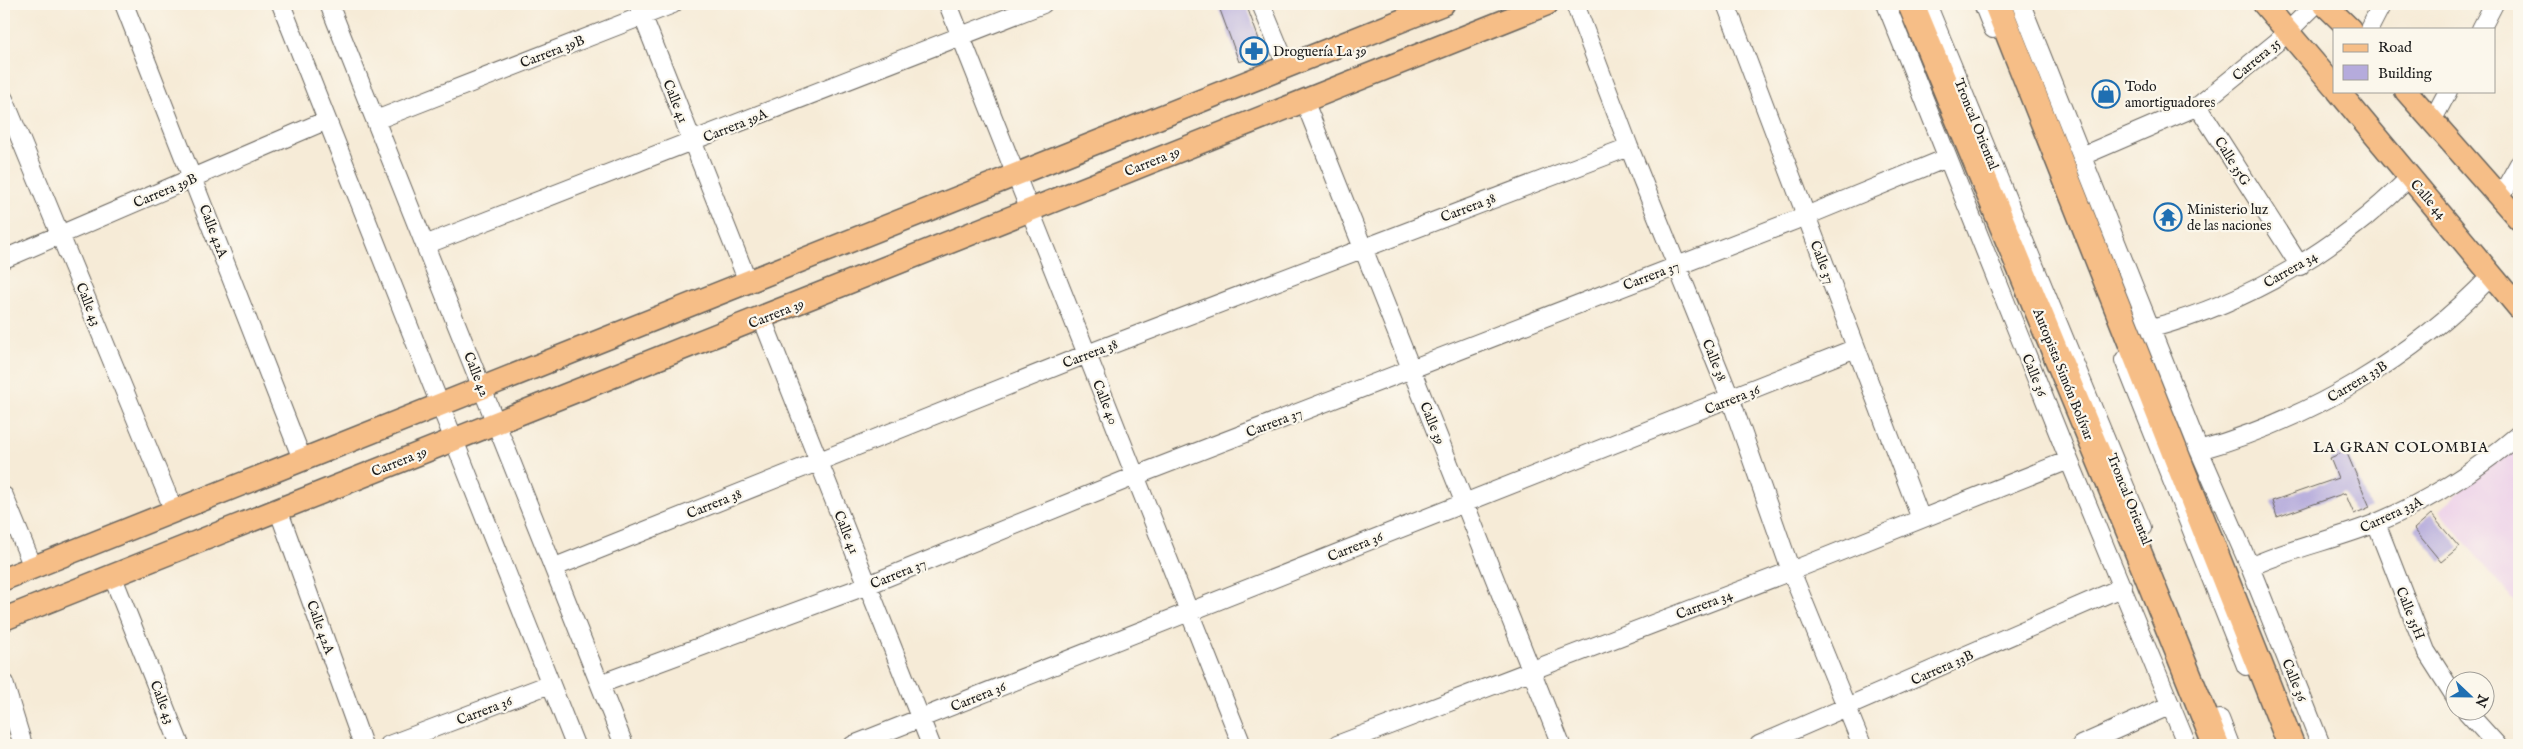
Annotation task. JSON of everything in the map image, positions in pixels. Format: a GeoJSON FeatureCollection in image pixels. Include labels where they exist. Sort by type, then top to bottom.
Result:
{"type":"FeatureCollection","features":[{"type":"Feature","properties":{"kind":"highway","name":"Autopista Simón Bolívar"},"geometry":{"type":"LineString","coordinates":[[1911,4],[1913,39],[2155,594],[2216,745]]}},
{"type":"Feature","properties":{"kind":"highway"},"geometry":{"type":"LineString","coordinates":[[1997,4],[2292,745]]}},
{"type":"Feature","properties":{"kind":"main road"},"geometry":{"type":"LineString","coordinates":[[4,578],[1443,4]]}},
{"type":"Feature","properties":{"kind":"main road","name":"Carrera 39"},"geometry":{"type":"LineString","coordinates":[[4,619],[1547,4]]}},
{"type":"Feature","properties":{"kind":"main road"},"geometry":{"type":"LineString","coordinates":[[2264,4],[2333,85]]}},
{"type":"Feature","properties":{"kind":"main road"},"geometry":{"type":"LineString","coordinates":[[2324,4],[2349,28]]}},
{"type":"Feature","properties":{"kind":"main road","name":"Calle 44"},"geometry":{"type":"LineString","coordinates":[[2339,92],[2519,308]]}},
{"type":"Feature","properties":{"kind":"main road"},"geometry":{"type":"LineString","coordinates":[[2407,92],[2519,219]]}},
{"type":"Feature","properties":{"kind":"street","name":"Calle 42A"},"geometry":{"type":"LineString","coordinates":[[124,4],[302,459]]}},
{"type":"Feature","properties":{"kind":"street"},"geometry":{"type":"LineString","coordinates":[[280,4],[575,745]]}},
{"type":"Feature","properties":{"kind":"street","name":"Calle 42"},"geometry":{"type":"LineString","coordinates":[[329,4],[555,567],[624,745]]}},
{"type":"Feature","properties":{"kind":"street","name":"Carrera 39B"},"geometry":{"type":"LineString","coordinates":[[376,120],[640,10],[673,4]]}},
{"type":"Feature","properties":{"kind":"street","name":"Calle 40"},"geometry":{"type":"LineString","coordinates":[[948,4],[1242,745]]}},
{"type":"Feature","properties":{"kind":"street","name":"Carrera 39A"},"geometry":{"type":"LineString","coordinates":[[425,245],[1043,4]]}},
{"type":"Feature","properties":{"kind":"street"},"geometry":{"type":"LineString","coordinates":[[1261,4],[1286,67]]}},
{"type":"Feature","properties":{"kind":"street","name":"Calle 38"},"geometry":{"type":"LineString","coordinates":[[1575,4],[1629,147],[1731,400],[1791,571],[1862,745]]}},
{"type":"Feature","properties":{"kind":"street","name":"Calle 37"},"geometry":{"type":"LineString","coordinates":[[1726,4],[1921,519]]}},
{"type":"Feature","properties":{"kind":"street","name":"Calle 36"},"geometry":{"type":"LineString","coordinates":[[1886,4],[1913,39],[1947,158],[2187,745]]}},
{"type":"Feature","properties":{"kind":"street","name":"Troncal Oriental"},"geometry":{"type":"LineString","coordinates":[[1927,4],[2230,745]]}},
{"type":"Feature","properties":{"kind":"street"},"geometry":{"type":"LineString","coordinates":[[1983,4],[2278,745]]}},
{"type":"Feature","properties":{"kind":"street","name":"Calle 36"},"geometry":{"type":"LineString","coordinates":[[2021,4],[2152,328],[2199,450],[2250,567],[2320,745]]}},
{"type":"Feature","properties":{"kind":"street","name":"Carrera 35"},"geometry":{"type":"LineString","coordinates":[[2082,156],[2198,106],[2288,31],[2316,4]]}},
{"type":"Feature","properties":{"kind":"street"},"geometry":{"type":"LineString","coordinates":[[2370,28],[2382,4]]}},
{"type":"Feature","properties":{"kind":"street"},"geometry":{"type":"LineString","coordinates":[[2482,28],[2494,4]]}},
{"type":"Feature","properties":{"kind":"street","name":"Calle 41"},"geometry":{"type":"LineString","coordinates":[[640,10],[748,282]]}},
{"type":"Feature","properties":{"kind":"street"},"geometry":{"type":"LineString","coordinates":[[2432,121],[2447,92]]}},
{"type":"Feature","properties":{"kind":"street","name":"Calle 43"},"geometry":{"type":"LineString","coordinates":[[4,99],[174,511]]}},
{"type":"Feature","properties":{"kind":"street","name":"Calle 39"},"geometry":{"type":"LineString","coordinates":[[1304,100],[1561,745]]}},
{"type":"Feature","properties":{"kind":"street","name":"Calle 35G"},"geometry":{"type":"LineString","coordinates":[[2198,106],[2300,266]]}},
{"type":"Feature","properties":{"kind":"street","name":"Carrera 39B"},"geometry":{"type":"LineString","coordinates":[[4,259],[327,120]]}},
{"type":"Feature","properties":{"kind":"street","name":"Carrera 38"},"geometry":{"type":"LineString","coordinates":[[555,567],[1087,354],[1362,247],[1629,147]]}},
{"type":"Feature","properties":{"kind":"street","name":"Carrera 37"},"geometry":{"type":"LineString","coordinates":[[600,684],[868,585],[1136,476],[1806,216],[1947,158]]}},
{"type":"Feature","properties":{"kind":"street"},"geometry":{"type":"LineString","coordinates":[[2500,198],[2519,164]]}},
{"type":"Feature","properties":{"kind":"street","name":"Carrera 34"},"geometry":{"type":"LineString","coordinates":[[2152,328],[2236,299],[2300,266],[2351,230],[2410,177]]}},
{"type":"Feature","properties":{"kind":"street","name":"Carrera 33B"},"geometry":{"type":"LineString","coordinates":[[2199,450],[2288,419],[2357,383],[2422,339],[2492,275]]}},
{"type":"Feature","properties":{"kind":"street","name":"Calle 41"},"geometry":{"type":"LineString","coordinates":[[762,318],[931,745]]}},
{"type":"Feature","properties":{"kind":"street","name":"Carrera 36"},"geometry":{"type":"LineString","coordinates":[[853,745],[1464,503],[1731,400],[1856,348]]}},
{"type":"Feature","properties":{"kind":"street","name":"Carrera 33A"},"geometry":{"type":"LineString","coordinates":[[2250,567],[2376,523],[2449,485],[2497,453],[2519,434]]}},
{"type":"Feature","properties":{"kind":"street","name":"Carrera 34"},"geometry":{"type":"LineString","coordinates":[[1337,745],[1791,571],[2069,460]]}},
{"type":"Feature","properties":{"kind":"street"},"geometry":{"type":"LineString","coordinates":[[4,496],[32,567]]}},
{"type":"Feature","properties":{"kind":"street","name":"Calle 42A"},"geometry":{"type":"LineString","coordinates":[[278,509],[363,745]]}},
{"type":"Feature","properties":{"kind":"street","name":"Calle 35H"},"geometry":{"type":"LineString","coordinates":[[2376,523],[2426,651],[2446,682]]}},
{"type":"Feature","properties":{"kind":"street","name":"Calle 43"},"geometry":{"type":"LineString","coordinates":[[112,575],[180,745]]}},
{"type":"Feature","properties":{"kind":"street","name":"Carrera 33B"},"geometry":{"type":"LineString","coordinates":[[1759,745],[2123,587]]}},
{"type":"Feature","properties":{"kind":"street"},"geometry":{"type":"LineString","coordinates":[[4,683],[23,745]]}},
{"type":"Feature","properties":{"kind":"street","name":"Carrera 36"},"geometry":{"type":"LineString","coordinates":[[389,745],[550,684]]}},
{"type":"Feature","properties":{"kind":"street"},"geometry":{"type":"LineString","coordinates":[[2081,745],[2171,705]]}},
{"type":"Feature","properties":{"kind":"street"},"geometry":{"type":"LineString","coordinates":[[2476,722],[2497,745]]}},
{"type":"Feature","properties":{"kind":"shaded area"},"geometry":{"type":"Polygon","coordinates":[[[2519,440],[2519,607],[2438,510],[2519,440]]]}},
{"type":"Feature","properties":{"kind":"building"},"geometry":{"type":"Polygon","coordinates":[[[1228,4],[1246,4],[1264,53],[1239,62],[1219,7],[1228,4]]]}},
{"type":"Feature","properties":{"kind":"building"},"geometry":{"type":"Polygon","coordinates":[[[2346,451],[2370,507],[2354,514],[2345,493],[2277,517],[2272,501],[2338,478],[2330,458],[2346,451]]]}},
{"type":"Feature","properties":{"kind":"building"},"geometry":{"type":"Polygon","coordinates":[[[2431,514],[2459,547],[2441,562],[2414,529],[2431,514]]]}},
{"type":"Feature","properties":{"kind":"place","name":"Droguería La 39"},"geometry":{"type":"Point","coordinates":[1254,51]}},
{"type":"Feature","properties":{"kind":"place","name":"Todo amortiguadores"},"geometry":{"type":"Point","coordinates":[2106,94]}},
{"type":"Feature","properties":{"kind":"place","name":"Ministerio luz de las naciones"},"geometry":{"type":"Point","coordinates":[2168,217]}},
{"type":"Feature","properties":{"kind":"district","name":"LA GRAN COLOMBIA"},"geometry":{"type":"Point","coordinates":[2401,447]}}]}
